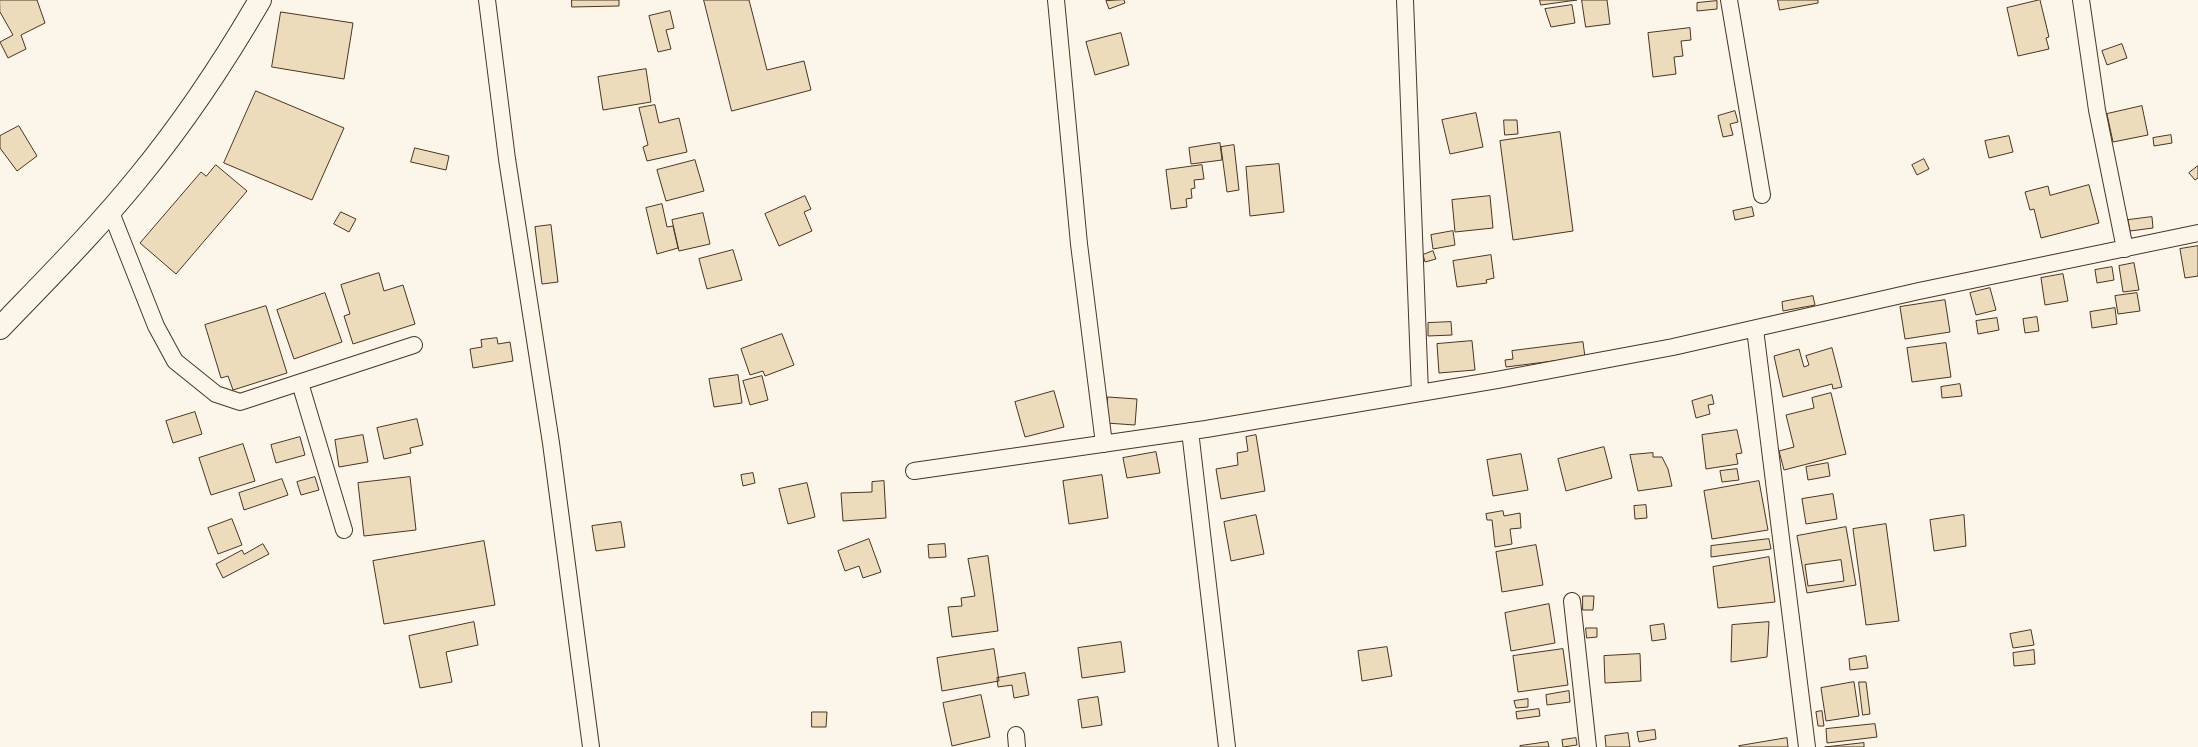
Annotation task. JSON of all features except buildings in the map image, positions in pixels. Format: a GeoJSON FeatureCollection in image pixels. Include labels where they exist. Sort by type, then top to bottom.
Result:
{"type":"FeatureCollection","features":[{"type":"Feature","properties":{"kind":"street"},"geometry":{"type":"LineString","coordinates":[[0,328],[139,177],[194,106],[260,0]]}},
{"type":"Feature","properties":{"kind":"street"},"geometry":{"type":"LineString","coordinates":[[486,0],[506,159],[551,443],[591,747]]}},
{"type":"Feature","properties":{"kind":"street"},"geometry":{"type":"LineString","coordinates":[[1056,0],[1079,244],[1104,444]]}},
{"type":"Feature","properties":{"kind":"street"},"geometry":{"type":"LineString","coordinates":[[1405,0],[1420,393]]}},
{"type":"Feature","properties":{"kind":"street"},"geometry":{"type":"LineString","coordinates":[[1729,0],[1762,195]]}},
{"type":"Feature","properties":{"kind":"street"},"geometry":{"type":"LineString","coordinates":[[2081,0],[2097,110],[2124,248]]}},
{"type":"Feature","properties":{"kind":"street"},"geometry":{"type":"LineString","coordinates":[[110,210],[156,326],[175,360],[216,394],[240,402],[414,345]]}},
{"type":"Feature","properties":{"kind":"street"},"geometry":{"type":"LineString","coordinates":[[914,471],[1190,431],[1420,393],[1673,347],[1920,291],[2198,234]]}},
{"type":"Feature","properties":{"kind":"street"},"geometry":{"type":"LineString","coordinates":[[1755,329],[1807,747]]}},
{"type":"Feature","properties":{"kind":"street"},"geometry":{"type":"LineString","coordinates":[[300,383],[344,530]]}},
{"type":"Feature","properties":{"kind":"street"},"geometry":{"type":"LineString","coordinates":[[1190,431],[1227,747]]}},
{"type":"Feature","properties":{"kind":"street"},"geometry":{"type":"LineString","coordinates":[[1572,601],[1588,747]]}}]}
